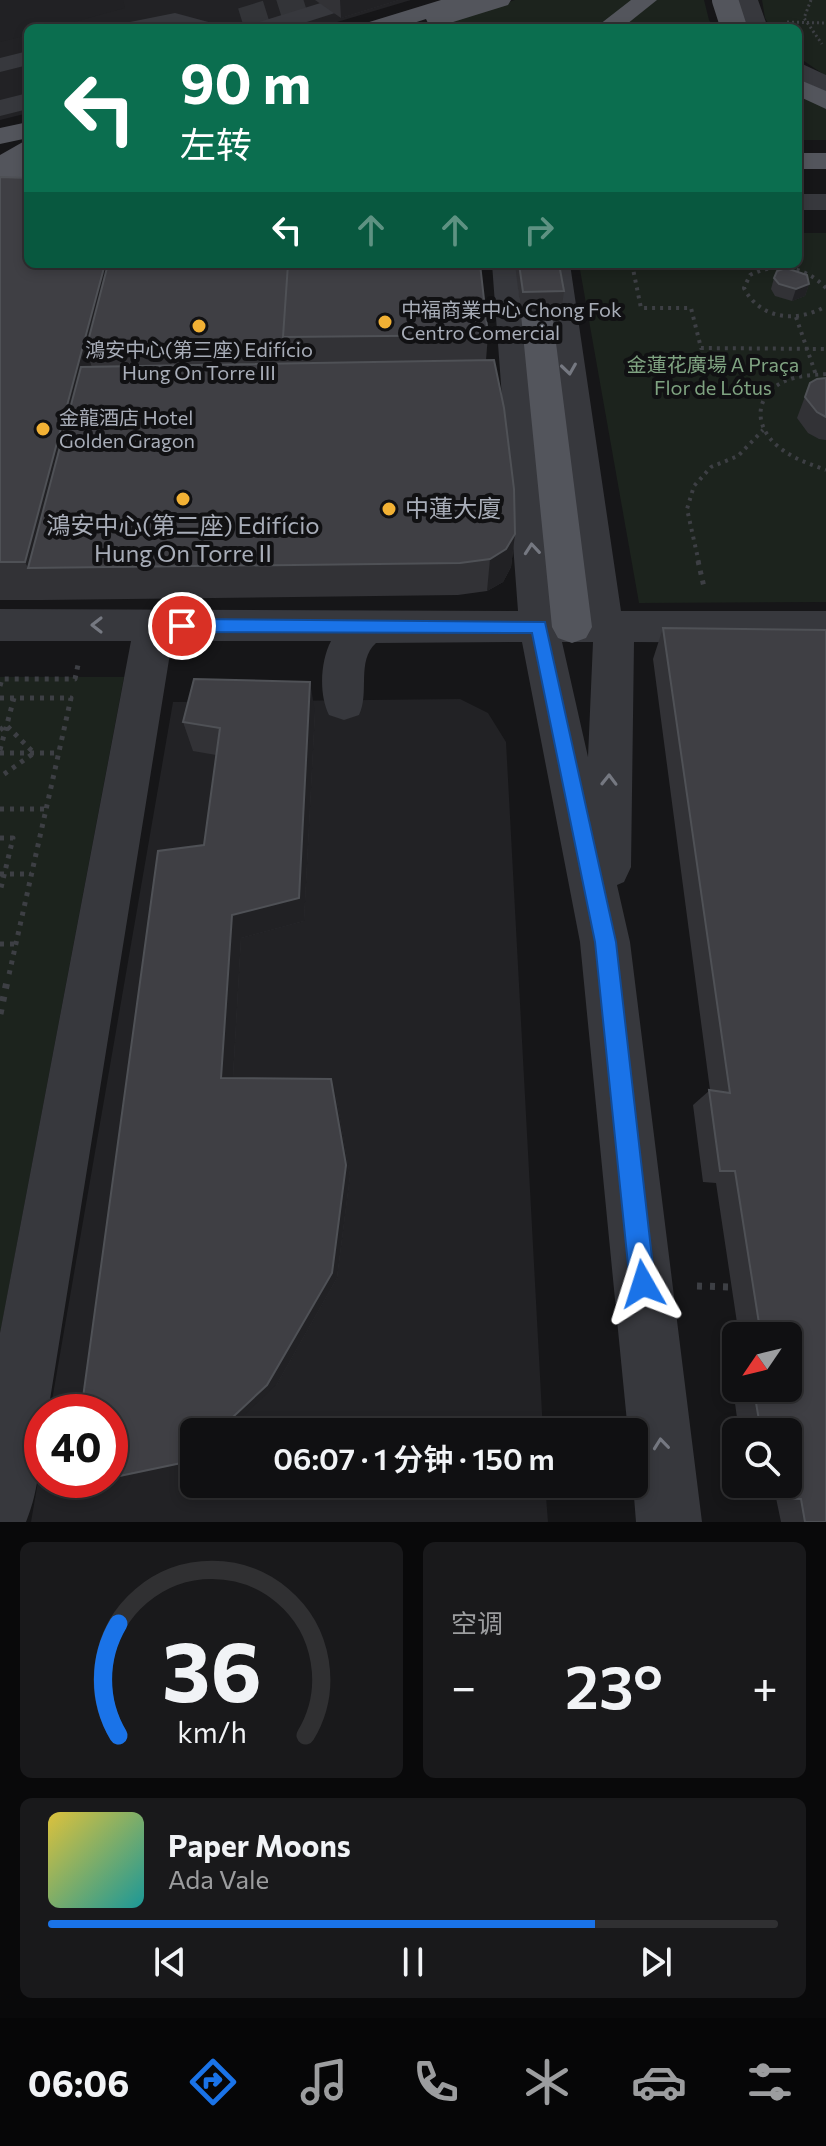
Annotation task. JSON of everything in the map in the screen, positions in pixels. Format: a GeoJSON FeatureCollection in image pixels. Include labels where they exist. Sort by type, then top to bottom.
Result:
{"type":"FeatureCollection","features":[{"type":"Feature","properties":{"kind":"main road"},"geometry":{"type":"LineString","coordinates":[[387,24],[465,0]]}},
{"type":"Feature","properties":{"kind":"main road"},"geometry":{"type":"LineString","coordinates":[[424,24],[500,0]]}},
{"type":"Feature","properties":{"kind":"main road"},"geometry":{"type":"LineString","coordinates":[[613,24],[646,0]]}},
{"type":"Feature","properties":{"kind":"main road"},"geometry":{"type":"LineString","coordinates":[[725,0],[733,24]]}},
{"type":"Feature","properties":{"kind":"main road"},"geometry":{"type":"LineString","coordinates":[[802,88],[826,101]]}},
{"type":"Feature","properties":{"kind":"main road"},"geometry":{"type":"LineString","coordinates":[[0,136],[24,131]]}},
{"type":"Feature","properties":{"kind":"main road"},"geometry":{"type":"LineString","coordinates":[[0,160],[24,160]]}},
{"type":"Feature","properties":{"kind":"main road"},"geometry":{"type":"LineString","coordinates":[[11,185],[24,161]]}},
{"type":"Feature","properties":{"kind":"main road"},"geometry":{"type":"LineString","coordinates":[[802,161],[826,161]]}},
{"type":"Feature","properties":{"kind":"main road"},"geometry":{"type":"LineString","coordinates":[[802,176],[826,176]]}},
{"type":"Feature","properties":{"kind":"main road"},"geometry":{"type":"LineString","coordinates":[[531,268],[562,537],[582,627]]}},
{"type":"Feature","properties":{"kind":"street"},"geometry":{"type":"LineString","coordinates":[[747,0],[755,24]]}},
{"type":"Feature","properties":{"kind":"street"},"geometry":{"type":"LineString","coordinates":[[281,24],[332,12],[312,24]]}},
{"type":"Feature","properties":{"kind":"street"},"geometry":{"type":"LineString","coordinates":[[154,24],[175,20],[190,24]]}},
{"type":"Feature","properties":{"kind":"street"},"geometry":{"type":"LineString","coordinates":[[0,65],[24,59]]}},
{"type":"Feature","properties":{"kind":"street"},"geometry":{"type":"LineString","coordinates":[[802,71],[826,85]]}},
{"type":"Feature","properties":{"kind":"street"},"geometry":{"type":"LineString","coordinates":[[0,82],[24,77]]}},
{"type":"Feature","properties":{"kind":"street"},"geometry":{"type":"LineString","coordinates":[[0,108],[24,102]]}},
{"type":"Feature","properties":{"kind":"street"},"geometry":{"type":"LineString","coordinates":[[802,202],[826,202]]}},
{"type":"Feature","properties":{"kind":"street"},"geometry":{"type":"LineString","coordinates":[[507,268],[504,388],[582,627],[605,942]]}},
{"type":"Feature","properties":{"kind":"street"},"geometry":{"type":"LineString","coordinates":[[555,268],[605,942],[669,1522]]}},
{"type":"Feature","properties":{"kind":"street"},"geometry":{"type":"LineString","coordinates":[[0,625],[154,626],[347,635],[582,627],[826,627]]}},
{"type":"Feature","properties":{"kind":"street"},"geometry":{"type":"LineString","coordinates":[[0,1505],[154,626]]}},
{"type":"Feature","properties":{"kind":"street"},"geometry":{"type":"LineString","coordinates":[[344,703],[347,635]]}},
{"type":"Feature","properties":{"kind":"path"},"geometry":{"type":"LineString","coordinates":[[811,0],[805,10],[806,23],[826,47]]}},
{"type":"Feature","properties":{"kind":"path"},"geometry":{"type":"LineString","coordinates":[[795,22],[826,23]]}},
{"type":"Feature","properties":{"kind":"path"},"geometry":{"type":"LineString","coordinates":[[633,268],[641,308],[691,308],[701,348],[826,349]]}},
{"type":"Feature","properties":{"kind":"path"},"geometry":{"type":"LineString","coordinates":[[772,268],[750,275],[744,288],[746,295],[760,308],[796,317],[809,315],[826,306]]}},
{"type":"Feature","properties":{"kind":"path"},"geometry":{"type":"LineString","coordinates":[[787,268],[804,272],[826,288]]}},
{"type":"Feature","properties":{"kind":"path"},"geometry":{"type":"LineString","coordinates":[[796,317],[816,375]]}},
{"type":"Feature","properties":{"kind":"path"},"geometry":{"type":"LineString","coordinates":[[826,374],[786,379],[770,387],[760,399],[757,414],[763,430],[776,447],[798,460],[826,470]]}},
{"type":"Feature","properties":{"kind":"path"},"geometry":{"type":"LineString","coordinates":[[712,627],[687,509],[694,486],[711,467],[738,456],[763,430]]}},
{"type":"Feature","properties":{"kind":"path"},"geometry":{"type":"LineString","coordinates":[[0,698],[71,698],[0,1014]]}},
{"type":"Feature","properties":{"kind":"path"},"geometry":{"type":"LineString","coordinates":[[14,698],[0,752],[58,753]]}},
{"type":"Feature","properties":{"kind":"path"},"geometry":{"type":"LineString","coordinates":[[0,730],[6,725]]}},
{"type":"Feature","properties":{"kind":"path"},"geometry":{"type":"LineString","coordinates":[[6,725],[34,753]]}},
{"type":"Feature","properties":{"kind":"path"},"geometry":{"type":"LineString","coordinates":[[0,777],[34,753]]}},
{"type":"Feature","properties":{"kind":"path"},"geometry":{"type":"LineString","coordinates":[[0,809],[46,809]]}},
{"type":"Feature","properties":{"kind":"path"},"geometry":{"type":"LineString","coordinates":[[0,838],[13,838],[0,892]]}},
{"type":"Feature","properties":{"kind":"path"},"geometry":{"type":"LineString","coordinates":[[2,874],[31,874]]}},
{"type":"Feature","properties":{"kind":"path"},"geometry":{"type":"LineString","coordinates":[[0,944],[16,944]]}},
{"type":"Feature","properties":{"kind":"shaded area"},"geometry":{"type":"Polygon","coordinates":[[[0,0],[411,0],[330,24],[24,24],[24,114],[0,120],[0,0]]]}},
{"type":"Feature","properties":{"kind":"shaded area"},"geometry":{"type":"Polygon","coordinates":[[[460,699],[488,713],[506,742],[542,1418],[180,1418],[180,1498],[546,1498],[548,1522],[31,1522],[35,1498],[128,1498],[128,1394],[53,1394],[173,702],[460,699]]]}},
{"type":"Feature","properties":{"kind":"green space"},"geometry":{"type":"Polygon","coordinates":[[[515,0],[704,0],[712,24],[440,24],[515,0]]]}},
{"type":"Feature","properties":{"kind":"green space"},"geometry":{"type":"Polygon","coordinates":[[[762,0],[826,0],[826,76],[802,60],[802,24],[769,24],[762,0]]]}},
{"type":"Feature","properties":{"kind":"green space"},"geometry":{"type":"Polygon","coordinates":[[[802,96],[826,108],[826,140],[802,140],[802,96]]]}},
{"type":"Feature","properties":{"kind":"green space","name":"金蓮花廣場 A Praça Flor de Lótus"},"geometry":{"type":"Polygon","coordinates":[[[802,233],[826,233],[826,602],[639,603],[580,268],[802,268],[802,233]]]}},
{"type":"Feature","properties":{"kind":"green space"},"geometry":{"type":"Polygon","coordinates":[[[0,677],[124,677],[0,1334],[0,677]]]}},
{"type":"Feature","properties":{"kind":"building","name":"金龍酒店 Hotel Golden Gragon"},"geometry":{"type":"Polygon","coordinates":[[[0,177],[24,178],[24,268],[104,268],[25,562],[0,562],[0,177]]]}},
{"type":"Feature","properties":{"kind":"building","name":"鴻安中心(第三座) Edifício Hung On Torre III"},"geometry":{"type":"Polygon","coordinates":[[[107,268],[288,268],[284,347],[86,349],[107,268]]]}},
{"type":"Feature","properties":{"kind":"building"},"geometry":{"type":"Polygon","coordinates":[[[288,268],[480,268],[488,335],[283,337],[288,268]]]}},
{"type":"Feature","properties":{"kind":"building"},"geometry":{"type":"Polygon","coordinates":[[[520,268],[560,268],[564,291],[523,292],[520,268]]]}},
{"type":"Feature","properties":{"kind":"building"},"geometry":{"type":"Polygon","coordinates":[[[786,268],[807,275],[809,284],[796,289],[779,284],[774,278],[777,271],[786,268]]]}},
{"type":"Feature","properties":{"kind":"building"},"geometry":{"type":"Polygon","coordinates":[[[494,360],[504,408],[514,489],[515,534],[506,549],[490,559],[460,563],[28,568],[81,367],[494,360]]]}},
{"type":"Feature","properties":{"kind":"building"},"geometry":{"type":"Polygon","coordinates":[[[826,378],[826,417],[817,412],[805,397],[810,383],[826,378]]]}},
{"type":"Feature","properties":{"kind":"building"},"geometry":{"type":"Polygon","coordinates":[[[663,628],[826,630],[826,1522],[805,1522],[801,1499],[772,1498],[802,1498],[802,1418],[759,1418],[756,1402],[802,1402],[802,1322],[759,1322],[735,1171],[720,1171],[709,1090],[730,1093],[663,628]]]}},
{"type":"Feature","properties":{"kind":"building"},"geometry":{"type":"Polygon","coordinates":[[[194,679],[310,682],[299,898],[232,915],[221,1078],[331,1079],[346,1165],[332,1273],[267,1385],[232,1418],[180,1418],[180,1463],[128,1474],[128,1394],[83,1394],[158,851],[204,845],[220,728],[183,722],[194,679]]]}},
{"type":"Feature","properties":{"kind":"tunnel"},"geometry":{"type":"LineString","coordinates":[[242,21],[309,0]]}},
{"type":"Feature","properties":{"kind":"place","name":"中福商業中心 Chong Fok Centro Comercial"},"geometry":{"type":"Point","coordinates":[385,322]}},
{"type":"Feature","properties":{"kind":"place","name":"鴻安中心(第三座) Edifício Hung On Torre III"},"geometry":{"type":"Point","coordinates":[199,326]}},
{"type":"Feature","properties":{"kind":"place","name":"金龍酒店 Hotel Golden Gragon"},"geometry":{"type":"Point","coordinates":[43,429]}},
{"type":"Feature","properties":{"kind":"place","name":"鴻安中心(第二座) Edifício Hung On Torre II"},"geometry":{"type":"Point","coordinates":[183,499]}},
{"type":"Feature","properties":{"kind":"place","name":"中蓮大廈"},"geometry":{"type":"Point","coordinates":[389,509]}},
{"type":"Feature","properties":{"kind":"route"},"geometry":{"type":"LineString","coordinates":[[182,626],[539,627],[605,942],[643,1284]]}}]}
